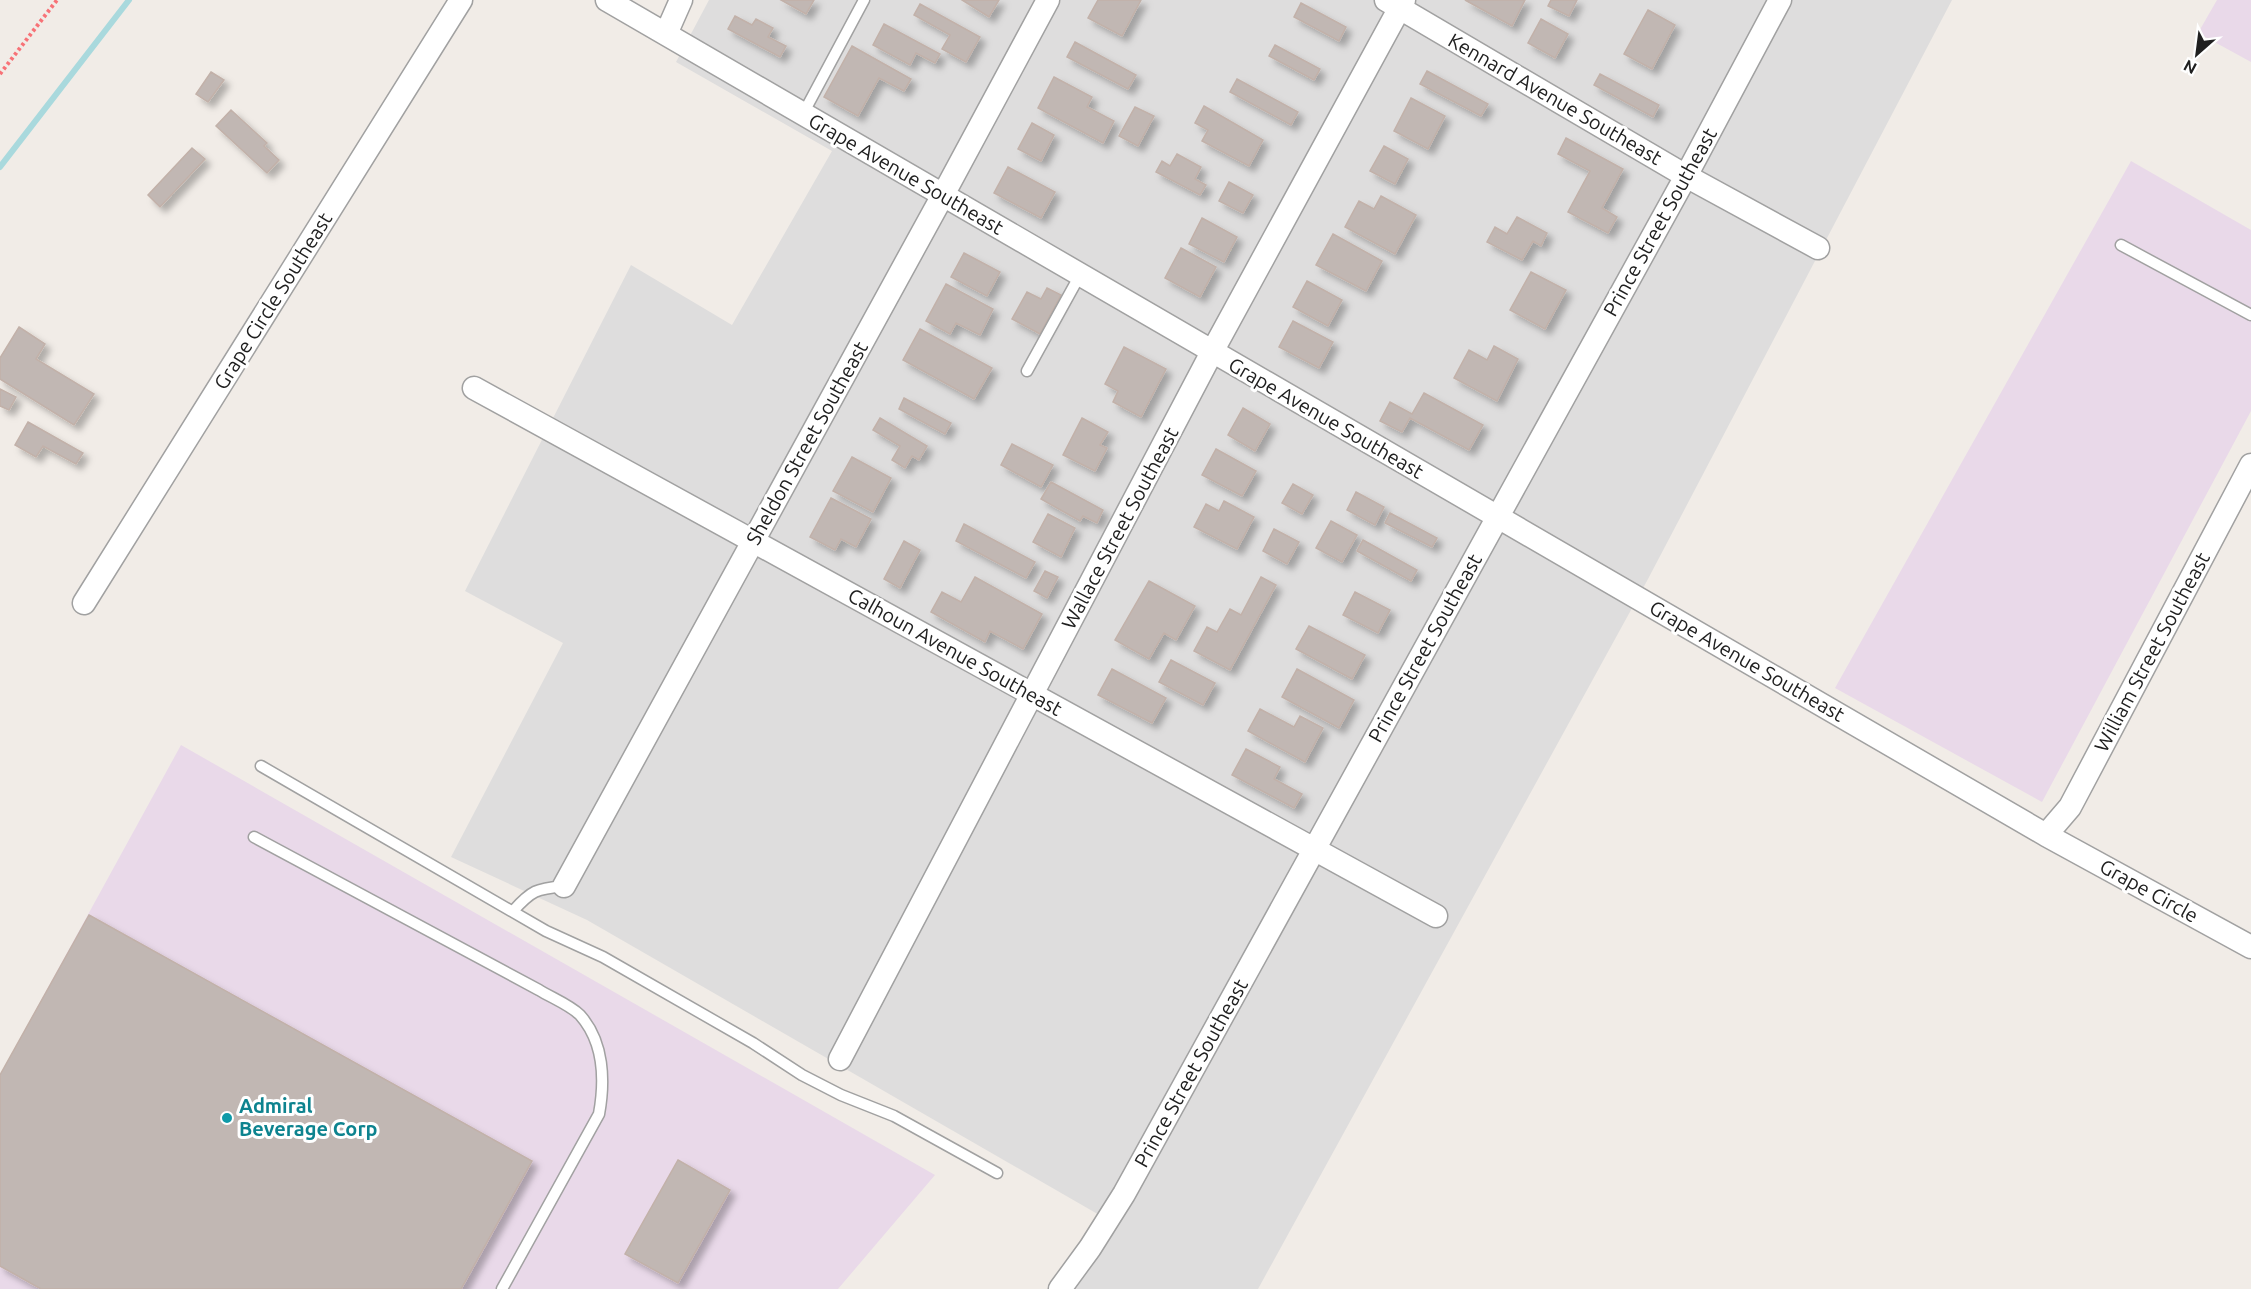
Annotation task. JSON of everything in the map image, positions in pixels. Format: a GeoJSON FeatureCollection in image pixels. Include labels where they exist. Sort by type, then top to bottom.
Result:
{"type":"FeatureCollection","features":[{"type":"Feature","properties":{"kind":"street","name":"Grape Circle Southeast"},"geometry":{"type":"LineString","coordinates":[[84,603],[461,0]]}},
{"type":"Feature","properties":{"kind":"street","name":"Grape Avenue Southeast"},"geometry":{"type":"LineString","coordinates":[[606,0],[1212,352],[1498,515],[2046,835]]}},
{"type":"Feature","properties":{"kind":"street"},"geometry":{"type":"LineString","coordinates":[[666,34],[681,0]]}},
{"type":"Feature","properties":{"kind":"street","name":"Sheldon Street Southeast"},"geometry":{"type":"LineString","coordinates":[[564,886],[1048,0]]}},
{"type":"Feature","properties":{"kind":"street","name":"Prince Street Southeast"},"geometry":{"type":"LineString","coordinates":[[1060,1289],[1096,1239],[1124,1194],[1686,176],[1780,0]]}},
{"type":"Feature","properties":{"kind":"street","name":"Kennard Avenue Southeast"},"geometry":{"type":"LineString","coordinates":[[1397,3],[1686,176],[1818,249]]}},
{"type":"Feature","properties":{"kind":"street","name":"Wallace Street Southeast"},"geometry":{"type":"LineString","coordinates":[[840,1059],[1397,3]]}},
{"type":"Feature","properties":{"kind":"street","name":"Calhoun Avenue Southeast"},"geometry":{"type":"LineString","coordinates":[[474,388],[1436,916]]}},
{"type":"Feature","properties":{"kind":"street","name":"William Street Southeast"},"geometry":{"type":"LineString","coordinates":[[2046,835],[2070,807],[2251,465]]}},
{"type":"Feature","properties":{"kind":"street","name":"Grape Circle"},"geometry":{"type":"LineString","coordinates":[[2046,835],[2251,947]]}},
{"type":"Feature","properties":{"kind":"lane"},"geometry":{"type":"LineString","coordinates":[[803,114],[864,0]]}},
{"type":"Feature","properties":{"kind":"lane"},"geometry":{"type":"LineString","coordinates":[[2121,245],[2251,315]]}},
{"type":"Feature","properties":{"kind":"lane"},"geometry":{"type":"LineString","coordinates":[[1027,371],[1080,275]]}},
{"type":"Feature","properties":{"kind":"lane"},"geometry":{"type":"LineString","coordinates":[[261,766],[546,931],[603,957],[753,1043],[802,1075],[841,1095],[894,1116],[997,1173]]}},
{"type":"Feature","properties":{"kind":"lane"},"geometry":{"type":"LineString","coordinates":[[254,837],[539,990],[579,1014],[591,1032],[603,1067],[602,1097],[598,1114],[502,1289]]}},
{"type":"Feature","properties":{"kind":"lane"},"geometry":{"type":"LineString","coordinates":[[513,911],[529,894],[543,888],[564,886]]}},
{"type":"Feature","properties":{"kind":"path"},"geometry":{"type":"LineString","coordinates":[[0,74],[57,0]]}},
{"type":"Feature","properties":{"kind":"shaded area"},"geometry":{"type":"Polygon","coordinates":[[[709,0],[1952,0],[1648,579],[1258,1289],[1055,1289],[1108,1220],[587,920],[451,857],[563,643],[465,591],[631,265],[732,325],[832,151],[676,62],[709,0]]]}},
{"type":"Feature","properties":{"kind":"shaded area"},"geometry":{"type":"Polygon","coordinates":[[[2217,0],[2251,0],[2251,62],[2198,33],[2217,0]]]}},
{"type":"Feature","properties":{"kind":"shaded area"},"geometry":{"type":"Polygon","coordinates":[[[2131,161],[2251,230],[2251,411],[2042,802],[1835,688],[2131,161]]]}},
{"type":"Feature","properties":{"kind":"shaded area"},"geometry":{"type":"Polygon","coordinates":[[[181,745],[935,1175],[838,1289],[0,1289],[0,1075],[181,745]]]}},
{"type":"Feature","properties":{"kind":"building"},"geometry":{"type":"Polygon","coordinates":[[[781,0],[814,0],[806,14],[781,0]]]}},
{"type":"Feature","properties":{"kind":"building"},"geometry":{"type":"Polygon","coordinates":[[[962,0],[999,0],[989,17],[962,0]]]}},
{"type":"Feature","properties":{"kind":"building"},"geometry":{"type":"Polygon","coordinates":[[[1098,0],[1141,0],[1122,36],[1088,18],[1098,0]]]}},
{"type":"Feature","properties":{"kind":"building"},"geometry":{"type":"Polygon","coordinates":[[[1465,0],[1525,0],[1512,26],[1465,0]]]}},
{"type":"Feature","properties":{"kind":"building"},"geometry":{"type":"Polygon","coordinates":[[[1551,0],[1577,0],[1569,16],[1548,6],[1551,0]]]}},
{"type":"Feature","properties":{"kind":"building"},"geometry":{"type":"Polygon","coordinates":[[[1301,3],[1346,27],[1339,41],[1294,17],[1301,3]]]}},
{"type":"Feature","properties":{"kind":"building"},"geometry":{"type":"Polygon","coordinates":[[[920,4],[980,37],[966,62],[942,49],[950,35],[914,15],[920,4]]]}},
{"type":"Feature","properties":{"kind":"building"},"geometry":{"type":"Polygon","coordinates":[[[1648,10],[1675,25],[1652,69],[1624,54],[1648,10]]]}},
{"type":"Feature","properties":{"kind":"building"},"geometry":{"type":"Polygon","coordinates":[[[735,16],[752,25],[756,19],[773,28],[768,37],[786,46],[780,57],[728,29],[735,16]]]}},
{"type":"Feature","properties":{"kind":"building"},"geometry":{"type":"Polygon","coordinates":[[[1541,19],[1568,34],[1555,58],[1528,43],[1541,19]]]}},
{"type":"Feature","properties":{"kind":"building"},"geometry":{"type":"Polygon","coordinates":[[[884,24],[940,54],[935,63],[916,53],[910,65],[873,45],[884,24]]]}},
{"type":"Feature","properties":{"kind":"building"},"geometry":{"type":"Polygon","coordinates":[[[1075,42],[1136,75],[1128,89],[1067,57],[1075,42]]]}},
{"type":"Feature","properties":{"kind":"building"},"geometry":{"type":"Polygon","coordinates":[[[1275,45],[1320,69],[1314,80],[1269,56],[1275,45]]]}},
{"type":"Feature","properties":{"kind":"building"},"geometry":{"type":"Polygon","coordinates":[[[852,46],[911,79],[904,91],[879,78],[858,116],[824,97],[852,46]]]}},
{"type":"Feature","properties":{"kind":"building"},"geometry":{"type":"Polygon","coordinates":[[[1427,71],[1488,104],[1481,116],[1420,84],[1427,71]]]}},
{"type":"Feature","properties":{"kind":"building"},"geometry":{"type":"Polygon","coordinates":[[[211,72],[224,80],[208,102],[196,94],[211,72]]]}},
{"type":"Feature","properties":{"kind":"building"},"geometry":{"type":"Polygon","coordinates":[[[1600,74],[1659,105],[1653,117],[1594,85],[1600,74]]]}},
{"type":"Feature","properties":{"kind":"building"},"geometry":{"type":"Polygon","coordinates":[[[1054,77],[1092,97],[1087,107],[1114,121],[1103,143],[1038,108],[1054,77]]]}},
{"type":"Feature","properties":{"kind":"building"},"geometry":{"type":"Polygon","coordinates":[[[1237,79],[1298,112],[1291,125],[1230,92],[1237,79]]]}},
{"type":"Feature","properties":{"kind":"building"},"geometry":{"type":"Polygon","coordinates":[[[1411,98],[1445,116],[1428,149],[1394,131],[1411,98]]]}},
{"type":"Feature","properties":{"kind":"building"},"geometry":{"type":"Polygon","coordinates":[[[1204,106],[1263,140],[1249,166],[1202,141],[1208,130],[1195,123],[1204,106]]]}},
{"type":"Feature","properties":{"kind":"building"},"geometry":{"type":"Polygon","coordinates":[[[1135,107],[1154,116],[1138,146],[1119,136],[1135,107]]]}},
{"type":"Feature","properties":{"kind":"building"},"geometry":{"type":"Polygon","coordinates":[[[231,110],[267,143],[264,146],[279,160],[267,173],[216,126],[231,110]]]}},
{"type":"Feature","properties":{"kind":"building"},"geometry":{"type":"Polygon","coordinates":[[[1032,123],[1054,135],[1041,161],[1018,149],[1032,123]]]}},
{"type":"Feature","properties":{"kind":"building"},"geometry":{"type":"Polygon","coordinates":[[[1566,138],[1623,169],[1602,208],[1617,217],[1608,233],[1568,212],[1590,171],[1558,154],[1566,138]]]}},
{"type":"Feature","properties":{"kind":"building"},"geometry":{"type":"Polygon","coordinates":[[[1384,146],[1408,159],[1395,184],[1370,171],[1384,146]]]}},
{"type":"Feature","properties":{"kind":"building"},"geometry":{"type":"Polygon","coordinates":[[[192,148],[205,159],[160,207],[148,195],[192,148]]]}},
{"type":"Feature","properties":{"kind":"building"},"geometry":{"type":"Polygon","coordinates":[[[1177,154],[1201,167],[1195,179],[1206,185],[1200,195],[1156,172],[1162,161],[1170,166],[1177,154]]]}},
{"type":"Feature","properties":{"kind":"building"},"geometry":{"type":"Polygon","coordinates":[[[1008,167],[1055,192],[1041,218],[994,193],[1008,167]]]}},
{"type":"Feature","properties":{"kind":"building"},"geometry":{"type":"Polygon","coordinates":[[[1229,182],[1253,195],[1243,213],[1219,201],[1229,182]]]}},
{"type":"Feature","properties":{"kind":"building"},"geometry":{"type":"Polygon","coordinates":[[[1381,196],[1416,215],[1395,254],[1345,227],[1359,201],[1374,209],[1381,196]]]}},
{"type":"Feature","properties":{"kind":"building"},"geometry":{"type":"Polygon","coordinates":[[[1517,217],[1547,233],[1541,246],[1533,241],[1522,260],[1487,242],[1495,227],[1507,234],[1517,217]]]}},
{"type":"Feature","properties":{"kind":"building"},"geometry":{"type":"Polygon","coordinates":[[[1202,218],[1237,237],[1224,262],[1189,244],[1202,218]]]}},
{"type":"Feature","properties":{"kind":"building"},"geometry":{"type":"Polygon","coordinates":[[[1333,234],[1382,261],[1366,291],[1316,265],[1333,234]]]}},
{"type":"Feature","properties":{"kind":"building"},"geometry":{"type":"Polygon","coordinates":[[[1181,248],[1216,267],[1200,297],[1165,278],[1181,248]]]}},
{"type":"Feature","properties":{"kind":"building"},"geometry":{"type":"Polygon","coordinates":[[[964,253],[1000,272],[987,296],[951,277],[964,253]]]}},
{"type":"Feature","properties":{"kind":"building"},"geometry":{"type":"Polygon","coordinates":[[[1531,272],[1566,290],[1545,329],[1510,310],[1531,272]]]}},
{"type":"Feature","properties":{"kind":"building"},"geometry":{"type":"Polygon","coordinates":[[[1307,281],[1342,300],[1328,326],[1293,307],[1307,281]]]}},
{"type":"Feature","properties":{"kind":"building"},"geometry":{"type":"Polygon","coordinates":[[[946,284],[993,309],[980,335],[956,323],[950,334],[926,321],[946,284]]]}},
{"type":"Feature","properties":{"kind":"building"},"geometry":{"type":"Polygon","coordinates":[[[1047,288],[1061,295],[1040,334],[1012,319],[1027,292],[1041,299],[1047,288]]]}},
{"type":"Feature","properties":{"kind":"building"},"geometry":{"type":"Polygon","coordinates":[[[1293,321],[1333,342],[1319,368],[1279,347],[1293,321]]]}},
{"type":"Feature","properties":{"kind":"building"},"geometry":{"type":"Polygon","coordinates":[[[19,327],[45,344],[36,359],[94,394],[74,425],[0,379],[0,358],[19,327]]]}},
{"type":"Feature","properties":{"kind":"building"},"geometry":{"type":"Polygon","coordinates":[[[920,329],[992,368],[974,399],[903,360],[920,329]]]}},
{"type":"Feature","properties":{"kind":"building"},"geometry":{"type":"Polygon","coordinates":[[[1494,346],[1518,359],[1497,401],[1454,378],[1469,350],[1487,360],[1494,346]]]}},
{"type":"Feature","properties":{"kind":"building"},"geometry":{"type":"Polygon","coordinates":[[[1124,347],[1166,369],[1141,417],[1113,402],[1118,391],[1105,384],[1124,347]]]}},
{"type":"Feature","properties":{"kind":"building"},"geometry":{"type":"Polygon","coordinates":[[[0,389],[16,397],[9,410],[0,406],[0,389]]]}},
{"type":"Feature","properties":{"kind":"building"},"geometry":{"type":"Polygon","coordinates":[[[1424,393],[1483,425],[1469,450],[1410,418],[1402,432],[1380,421],[1390,402],[1412,414],[1424,393]]]}},
{"type":"Feature","properties":{"kind":"building"},"geometry":{"type":"Polygon","coordinates":[[[904,398],[951,423],[945,434],[899,409],[904,398]]]}},
{"type":"Feature","properties":{"kind":"building"},"geometry":{"type":"Polygon","coordinates":[[[1243,408],[1270,424],[1255,451],[1228,435],[1243,408]]]}},
{"type":"Feature","properties":{"kind":"building"},"geometry":{"type":"Polygon","coordinates":[[[880,418],[927,446],[919,460],[912,456],[905,468],[892,460],[900,446],[873,430],[880,418]]]}},
{"type":"Feature","properties":{"kind":"building"},"geometry":{"type":"Polygon","coordinates":[[[1082,418],[1108,432],[1100,445],[1107,448],[1095,471],[1063,455],[1082,418]]]}},
{"type":"Feature","properties":{"kind":"building"},"geometry":{"type":"Polygon","coordinates":[[[28,422],[83,453],[76,464],[43,446],[36,457],[15,445],[28,422]]]}},
{"type":"Feature","properties":{"kind":"building"},"geometry":{"type":"Polygon","coordinates":[[[1012,444],[1053,465],[1041,487],[1001,465],[1012,444]]]}},
{"type":"Feature","properties":{"kind":"building"},"geometry":{"type":"Polygon","coordinates":[[[1216,449],[1256,471],[1242,496],[1202,475],[1216,449]]]}},
{"type":"Feature","properties":{"kind":"building"},"geometry":{"type":"Polygon","coordinates":[[[852,457],[891,478],[873,512],[833,491],[852,457]]]}},
{"type":"Feature","properties":{"kind":"building"},"geometry":{"type":"Polygon","coordinates":[[[1051,482],[1103,510],[1097,523],[1083,516],[1080,521],[1041,499],[1051,482]]]}},
{"type":"Feature","properties":{"kind":"building"},"geometry":{"type":"Polygon","coordinates":[[[1293,484],[1313,495],[1302,514],[1282,503],[1293,484]]]}},
{"type":"Feature","properties":{"kind":"building"},"geometry":{"type":"Polygon","coordinates":[[[1356,492],[1384,507],[1375,525],[1347,510],[1356,492]]]}},
{"type":"Feature","properties":{"kind":"building"},"geometry":{"type":"Polygon","coordinates":[[[831,498],[871,519],[856,547],[841,539],[835,550],[810,537],[831,498]]]}},
{"type":"Feature","properties":{"kind":"building"},"geometry":{"type":"Polygon","coordinates":[[[1224,501],[1254,517],[1237,549],[1194,527],[1206,504],[1219,511],[1224,501]]]}},
{"type":"Feature","properties":{"kind":"building"},"geometry":{"type":"Polygon","coordinates":[[[1390,513],[1437,538],[1432,547],[1385,523],[1390,513]]]}},
{"type":"Feature","properties":{"kind":"building"},"geometry":{"type":"Polygon","coordinates":[[[1048,514],[1075,528],[1061,557],[1033,542],[1048,514]]]}},
{"type":"Feature","properties":{"kind":"building"},"geometry":{"type":"Polygon","coordinates":[[[1331,521],[1357,535],[1342,562],[1316,548],[1331,521]]]}},
{"type":"Feature","properties":{"kind":"building"},"geometry":{"type":"Polygon","coordinates":[[[964,524],[1035,562],[1026,578],[956,541],[964,524]]]}},
{"type":"Feature","properties":{"kind":"building"},"geometry":{"type":"Polygon","coordinates":[[[1274,529],[1299,542],[1287,564],[1263,551],[1274,529]]]}},
{"type":"Feature","properties":{"kind":"building"},"geometry":{"type":"Polygon","coordinates":[[[1363,540],[1417,570],[1411,581],[1357,551],[1363,540]]]}},
{"type":"Feature","properties":{"kind":"building"},"geometry":{"type":"Polygon","coordinates":[[[904,541],[920,550],[900,588],[884,579],[904,541]]]}},
{"type":"Feature","properties":{"kind":"building"},"geometry":{"type":"Polygon","coordinates":[[[1045,571],[1058,577],[1047,598],[1034,591],[1045,571]]]}},
{"type":"Feature","properties":{"kind":"building"},"geometry":{"type":"Polygon","coordinates":[[[975,577],[1042,614],[1023,649],[990,631],[985,642],[931,612],[942,592],[961,602],[975,577]]]}},
{"type":"Feature","properties":{"kind":"building"},"geometry":{"type":"Polygon","coordinates":[[[1261,577],[1276,585],[1230,670],[1194,651],[1207,627],[1217,632],[1230,609],[1241,615],[1261,577]]]}},
{"type":"Feature","properties":{"kind":"building"},"geometry":{"type":"Polygon","coordinates":[[[1149,581],[1195,606],[1176,640],[1164,633],[1149,659],[1115,640],[1149,581]]]}},
{"type":"Feature","properties":{"kind":"building"},"geometry":{"type":"Polygon","coordinates":[[[1355,592],[1390,610],[1378,633],[1343,615],[1355,592]]]}},
{"type":"Feature","properties":{"kind":"building"},"geometry":{"type":"Polygon","coordinates":[[[1309,626],[1365,655],[1352,679],[1296,649],[1309,626]]]}},
{"type":"Feature","properties":{"kind":"building"},"geometry":{"type":"Polygon","coordinates":[[[1171,660],[1215,683],[1203,705],[1159,682],[1171,660]]]}},
{"type":"Feature","properties":{"kind":"building"},"geometry":{"type":"Polygon","coordinates":[[[1112,669],[1166,698],[1152,723],[1098,695],[1112,669]]]}},
{"type":"Feature","properties":{"kind":"building"},"geometry":{"type":"Polygon","coordinates":[[[1297,669],[1354,700],[1339,728],[1282,697],[1297,669]]]}},
{"type":"Feature","properties":{"kind":"building"},"geometry":{"type":"Polygon","coordinates":[[[1260,709],[1294,727],[1300,716],[1323,728],[1305,762],[1248,731],[1260,709]]]}},
{"type":"Feature","properties":{"kind":"building"},"geometry":{"type":"Polygon","coordinates":[[[1246,749],[1280,767],[1274,779],[1302,794],[1294,808],[1232,775],[1246,749]]]}},
{"type":"Feature","properties":{"kind":"building","name":"Admiral Beverage Corp"},"geometry":{"type":"Polygon","coordinates":[[[89,915],[532,1161],[461,1289],[41,1289],[0,1266],[0,1075],[89,915]]]}},
{"type":"Feature","properties":{"kind":"building"},"geometry":{"type":"Polygon","coordinates":[[[678,1160],[730,1190],[678,1283],[625,1254],[678,1160]]]}},
{"type":"Feature","properties":{"kind":"waterway"},"geometry":{"type":"LineString","coordinates":[[0,167],[129,0]]}},
{"type":"Feature","properties":{"kind":"place","name":"Admiral Beverage Corp"},"geometry":{"type":"Point","coordinates":[227,1118]}}]}
